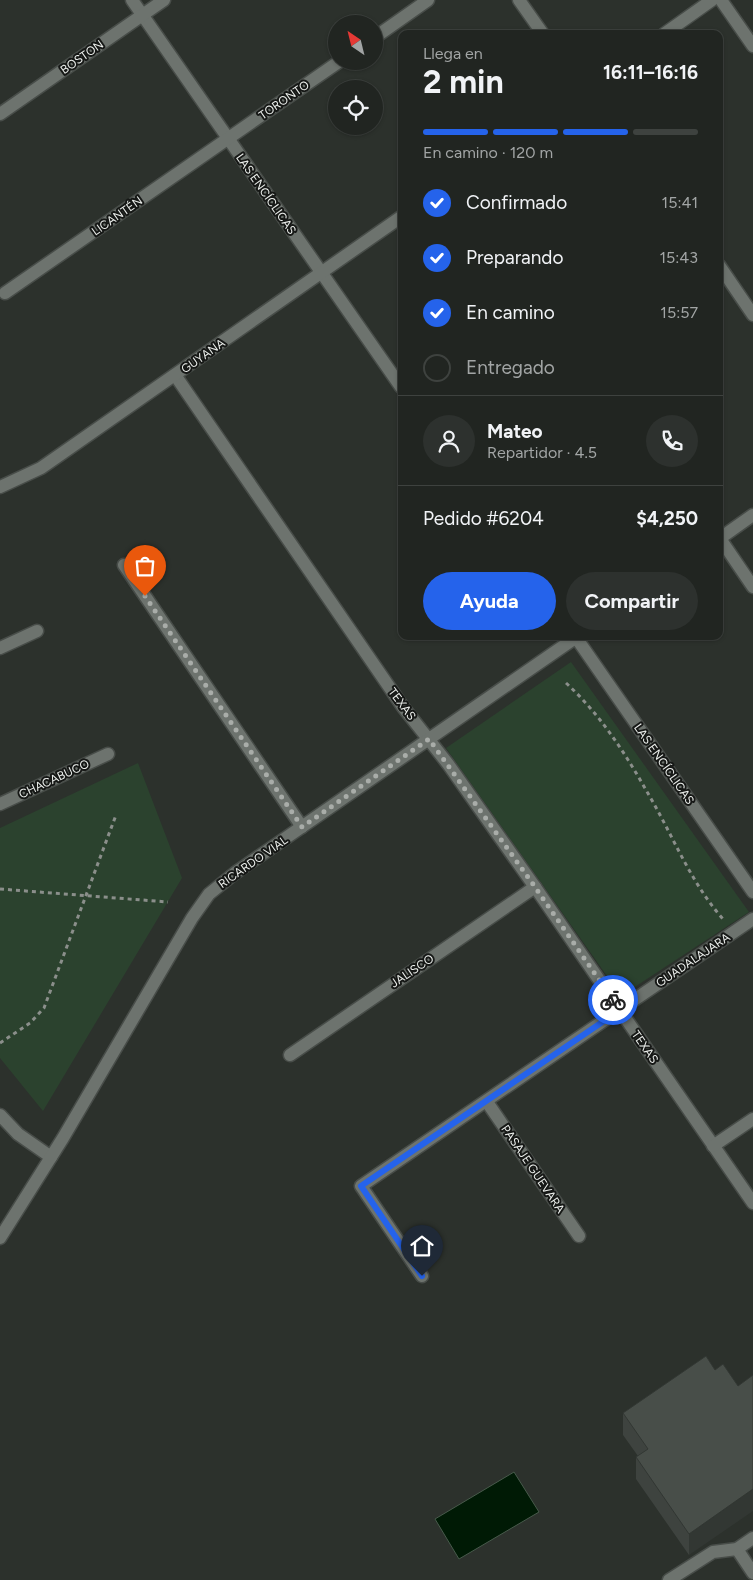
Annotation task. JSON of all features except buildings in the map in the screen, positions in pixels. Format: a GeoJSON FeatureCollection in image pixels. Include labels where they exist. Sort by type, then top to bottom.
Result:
{"type":"FeatureCollection","features":[{"type":"Feature","properties":{"kind":"street","name":"LAS ENCÍCLICAS"},"geometry":{"type":"LineString","coordinates":[[132,0],[398,383]]}},
{"type":"Feature","properties":{"kind":"street","name":"BOSTON"},"geometry":{"type":"LineString","coordinates":[[0,114],[164,0]]}},
{"type":"Feature","properties":{"kind":"street"},"geometry":{"type":"LineString","coordinates":[[383,32],[428,0]]}},
{"type":"Feature","properties":{"kind":"street"},"geometry":{"type":"LineString","coordinates":[[519,0],[540,30]]}},
{"type":"Feature","properties":{"kind":"street"},"geometry":{"type":"LineString","coordinates":[[670,30],[712,0]]}},
{"type":"Feature","properties":{"kind":"street"},"geometry":{"type":"LineString","coordinates":[[721,0],[753,46]]}},
{"type":"Feature","properties":{"kind":"street","name":"TORONTO"},"geometry":{"type":"LineString","coordinates":[[228,139],[328,69]]}},
{"type":"Feature","properties":{"kind":"street","name":"LICANTÉN"},"geometry":{"type":"LineString","coordinates":[[5,293],[228,139]]}},
{"type":"Feature","properties":{"kind":"street","name":"GUYANA"},"geometry":{"type":"LineString","coordinates":[[0,488],[41,468],[398,219]]}},
{"type":"Feature","properties":{"kind":"street"},"geometry":{"type":"LineString","coordinates":[[723,272],[753,315]]}},
{"type":"Feature","properties":{"kind":"street","name":"TEXAS"},"geometry":{"type":"LineString","coordinates":[[175,375],[403,707],[429,739],[535,887],[753,1203]]}},
{"type":"Feature","properties":{"kind":"street"},"geometry":{"type":"LineString","coordinates":[[723,535],[753,515]]}},
{"type":"Feature","properties":{"kind":"street"},"geometry":{"type":"LineString","coordinates":[[723,544],[753,587]]}},
{"type":"Feature","properties":{"kind":"street"},"geometry":{"type":"LineString","coordinates":[[124,565],[302,827]]}},
{"type":"Feature","properties":{"kind":"street"},"geometry":{"type":"LineString","coordinates":[[0,648],[37,631]]}},
{"type":"Feature","properties":{"kind":"street","name":"RICARDO VIAL"},"geometry":{"type":"LineString","coordinates":[[0,1238],[51,1157],[202,903],[219,886],[572,640]]}},
{"type":"Feature","properties":{"kind":"street","name":"LAS ENCÍCLICAS"},"geometry":{"type":"LineString","coordinates":[[578,640],[753,892]]}},
{"type":"Feature","properties":{"kind":"street","name":"CHACABUCO"},"geometry":{"type":"LineString","coordinates":[[0,804],[108,754]]}},
{"type":"Feature","properties":{"kind":"street","name":"JALISCO"},"geometry":{"type":"LineString","coordinates":[[290,1055],[535,887]]}},
{"type":"Feature","properties":{"kind":"street","name":"GUADALAJARA"},"geometry":{"type":"LineString","coordinates":[[422,1276],[361,1186],[487,1102],[753,919]]}},
{"type":"Feature","properties":{"kind":"street","name":"PASAJE GUEVARA"},"geometry":{"type":"LineString","coordinates":[[487,1102],[579,1236]]}},
{"type":"Feature","properties":{"kind":"street"},"geometry":{"type":"LineString","coordinates":[[0,1115],[18,1134],[51,1157]]}},
{"type":"Feature","properties":{"kind":"street"},"geometry":{"type":"LineString","coordinates":[[713,1146],[753,1119]]}},
{"type":"Feature","properties":{"kind":"street"},"geometry":{"type":"LineString","coordinates":[[669,1580],[713,1552],[737,1549],[753,1538]]}},
{"type":"Feature","properties":{"kind":"street"},"geometry":{"type":"LineString","coordinates":[[737,1549],[753,1573]]}},
{"type":"Feature","properties":{"kind":"path"},"geometry":{"type":"LineString","coordinates":[[566,683],[603,722],[651,798],[680,855],[704,896],[734,932]]}},
{"type":"Feature","properties":{"kind":"path"},"geometry":{"type":"LineString","coordinates":[[0,1043],[34,1020],[44,1008],[84,896],[116,815]]}},
{"type":"Feature","properties":{"kind":"path"},"geometry":{"type":"LineString","coordinates":[[0,889],[168,902]]}},
{"type":"Feature","properties":{"kind":"shaded area"},"geometry":{"type":"Polygon","coordinates":[[[571,662],[749,912],[621,996],[446,748],[571,662]]]}},
{"type":"Feature","properties":{"kind":"shaded area"},"geometry":{"type":"Polygon","coordinates":[[[138,763],[182,878],[43,1111],[0,1058],[0,828],[138,763]]]}},
{"type":"Feature","properties":{"kind":"shaded area"},"geometry":{"type":"Polygon","coordinates":[[[514,1472],[539,1512],[459,1559],[435,1519],[514,1472]]]}},
{"type":"Feature","properties":{"kind":"way so far"},"geometry":{"type":"LineString","coordinates":[[145,596],[302,827],[429,739],[613,1000]]}},
{"type":"Feature","properties":{"kind":"route"},"geometry":{"type":"LineString","coordinates":[[422,1276],[361,1186],[620,1010],[613,1000]]}}]}
